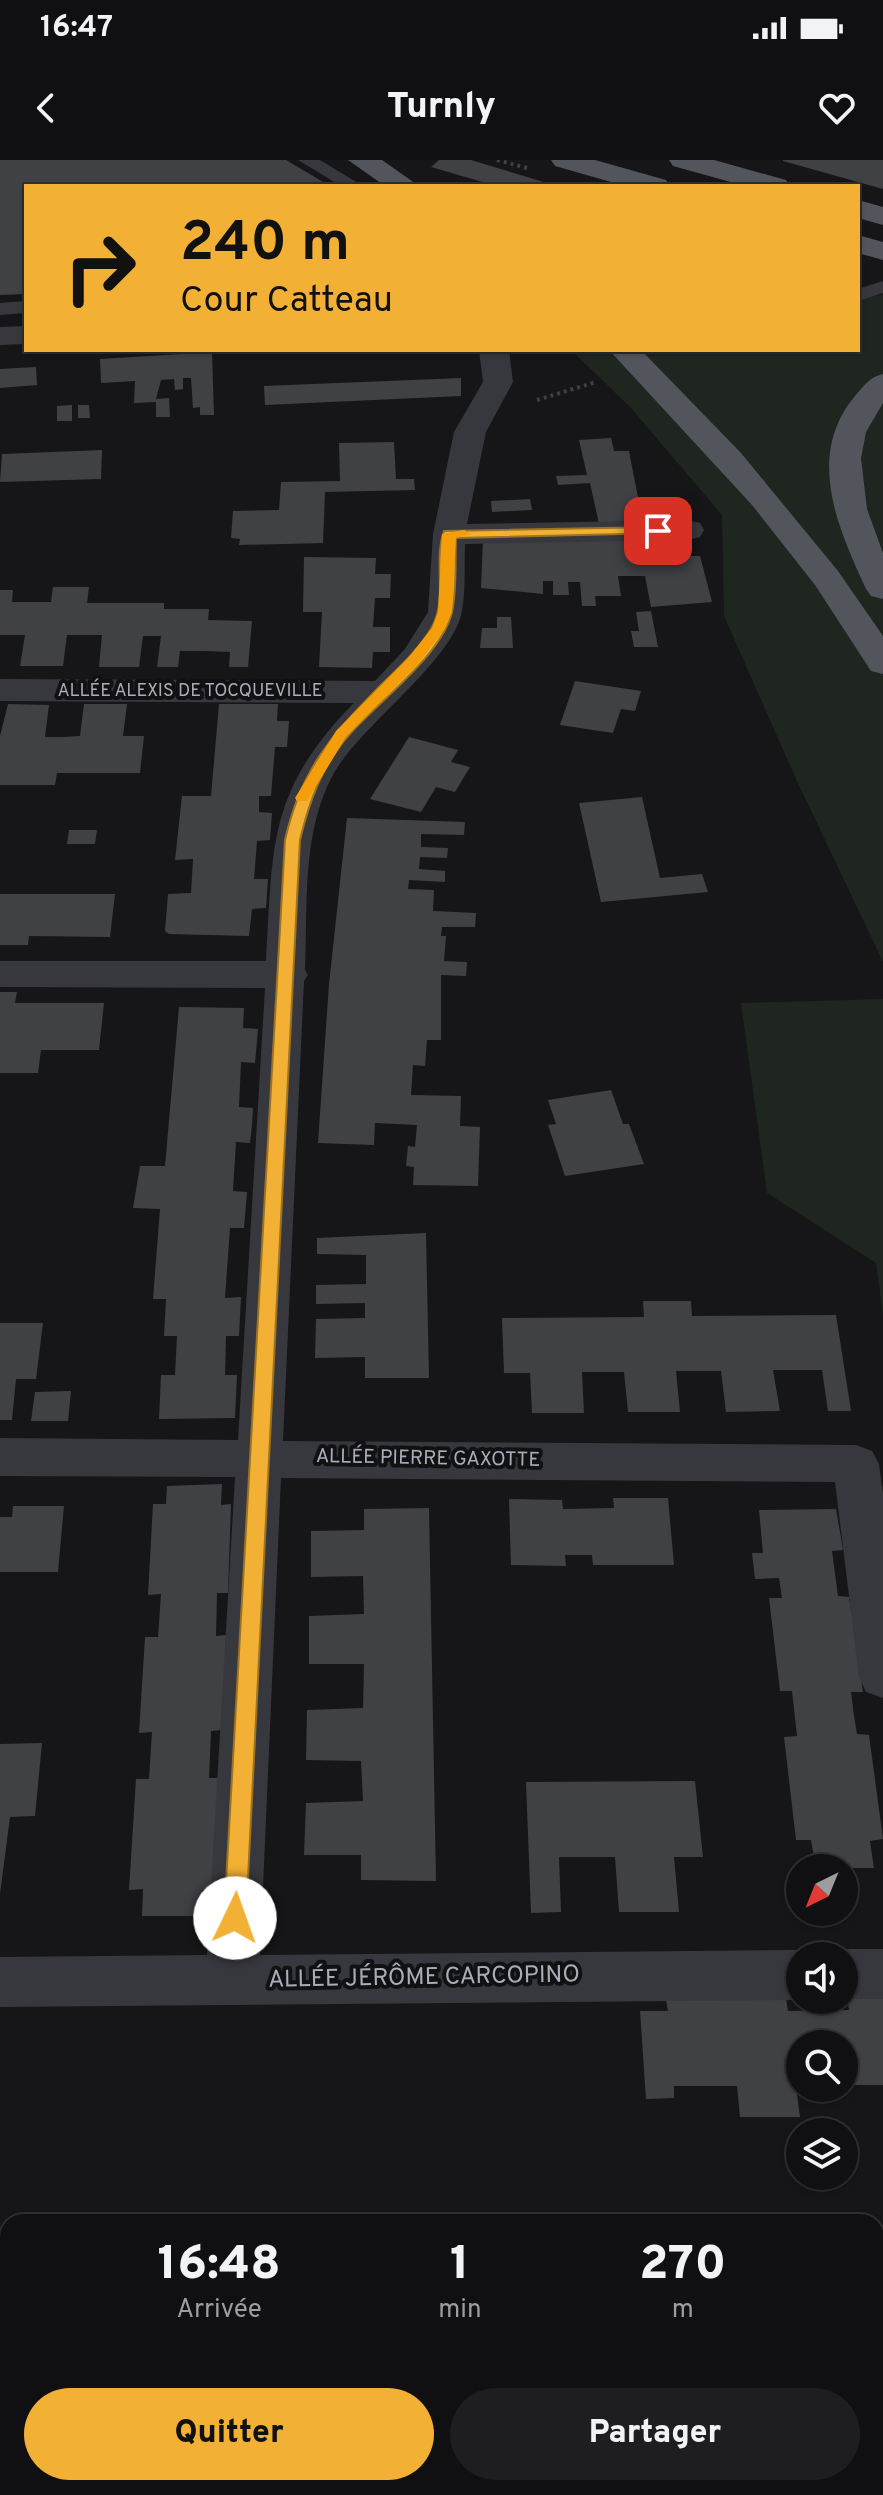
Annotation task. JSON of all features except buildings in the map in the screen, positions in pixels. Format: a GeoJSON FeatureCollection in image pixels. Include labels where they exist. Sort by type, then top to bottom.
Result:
{"type":"FeatureCollection","features":[{"type":"Feature","properties":{"kind":"main road"},"geometry":{"type":"LineString","coordinates":[[362,160],[400,182]]}},
{"type":"Feature","properties":{"kind":"main road"},"geometry":{"type":"LineString","coordinates":[[565,160],[649,184]]}},
{"type":"Feature","properties":{"kind":"main road"},"geometry":{"type":"LineString","coordinates":[[683,160],[769,184]]}},
{"type":"Feature","properties":{"kind":"main road"},"geometry":{"type":"LineString","coordinates":[[860,210],[883,216]]}},
{"type":"Feature","properties":{"kind":"main road"},"geometry":{"type":"LineString","coordinates":[[860,245],[883,251]]}},
{"type":"Feature","properties":{"kind":"main road"},"geometry":{"type":"LineString","coordinates":[[626,352],[729,457],[785,524],[883,663]]}},
{"type":"Feature","properties":{"kind":"main road"},"geometry":{"type":"LineString","coordinates":[[883,383],[857,414],[846,439],[843,470],[860,540],[883,589]]}},
{"type":"Feature","properties":{"kind":"street"},"geometry":{"type":"LineString","coordinates":[[0,336],[24,335]]}},
{"type":"Feature","properties":{"kind":"street"},"geometry":{"type":"LineString","coordinates":[[232,1980],[257,1456],[288,975],[292,840],[303,796],[341,735],[413,661],[438,629],[445,612],[449,534],[470,432],[498,382],[494,352]]}},
{"type":"Feature","properties":{"kind":"street"},"geometry":{"type":"LineString","coordinates":[[449,534],[688,530]]}},
{"type":"Feature","properties":{"kind":"street","name":"ALLÉE ALEXIS DE TOCQUEVILLE"},"geometry":{"type":"LineString","coordinates":[[0,690],[381,692]]}},
{"type":"Feature","properties":{"kind":"street"},"geometry":{"type":"LineString","coordinates":[[0,974],[288,975]]}},
{"type":"Feature","properties":{"kind":"street","name":"ALLÉE PIERRE GAXOTTE"},"geometry":{"type":"LineString","coordinates":[[0,1457],[257,1456],[856,1464],[883,1677]]}},
{"type":"Feature","properties":{"kind":"street"},"geometry":{"type":"LineString","coordinates":[[858,1974],[883,1974]]}},
{"type":"Feature","properties":{"kind":"street","name":"ALLÉE JÉRÔME CARCOPINO"},"geometry":{"type":"LineString","coordinates":[[0,1982],[786,1975]]}},
{"type":"Feature","properties":{"kind":"lane"},"geometry":{"type":"LineString","coordinates":[[307,160],[350,184]]}},
{"type":"Feature","properties":{"kind":"lane"},"geometry":{"type":"LineString","coordinates":[[0,309],[24,307]]}},
{"type":"Feature","properties":{"kind":"shaded area"},"geometry":{"type":"Polygon","coordinates":[[[883,295],[883,962],[796,779],[724,616],[722,515],[631,408],[573,352],[860,352],[860,296],[883,295]]]}},
{"type":"Feature","properties":{"kind":"shaded area"},"geometry":{"type":"Polygon","coordinates":[[[883,999],[883,1314],[876,1263],[767,1193],[741,1003],[883,999]]]}},
{"type":"Feature","properties":{"kind":"slow traffic"},"geometry":{"type":"LineString","coordinates":[[302,798],[327,753],[341,735],[413,661],[438,629],[445,612],[449,534],[464,534]]}},
{"type":"Feature","properties":{"kind":"route"},"geometry":{"type":"LineString","coordinates":[[235,1918],[257,1456],[288,975],[292,840],[297,814],[303,796],[327,753],[356,718],[413,661],[438,629],[445,612],[449,534],[658,531]]}}]}
